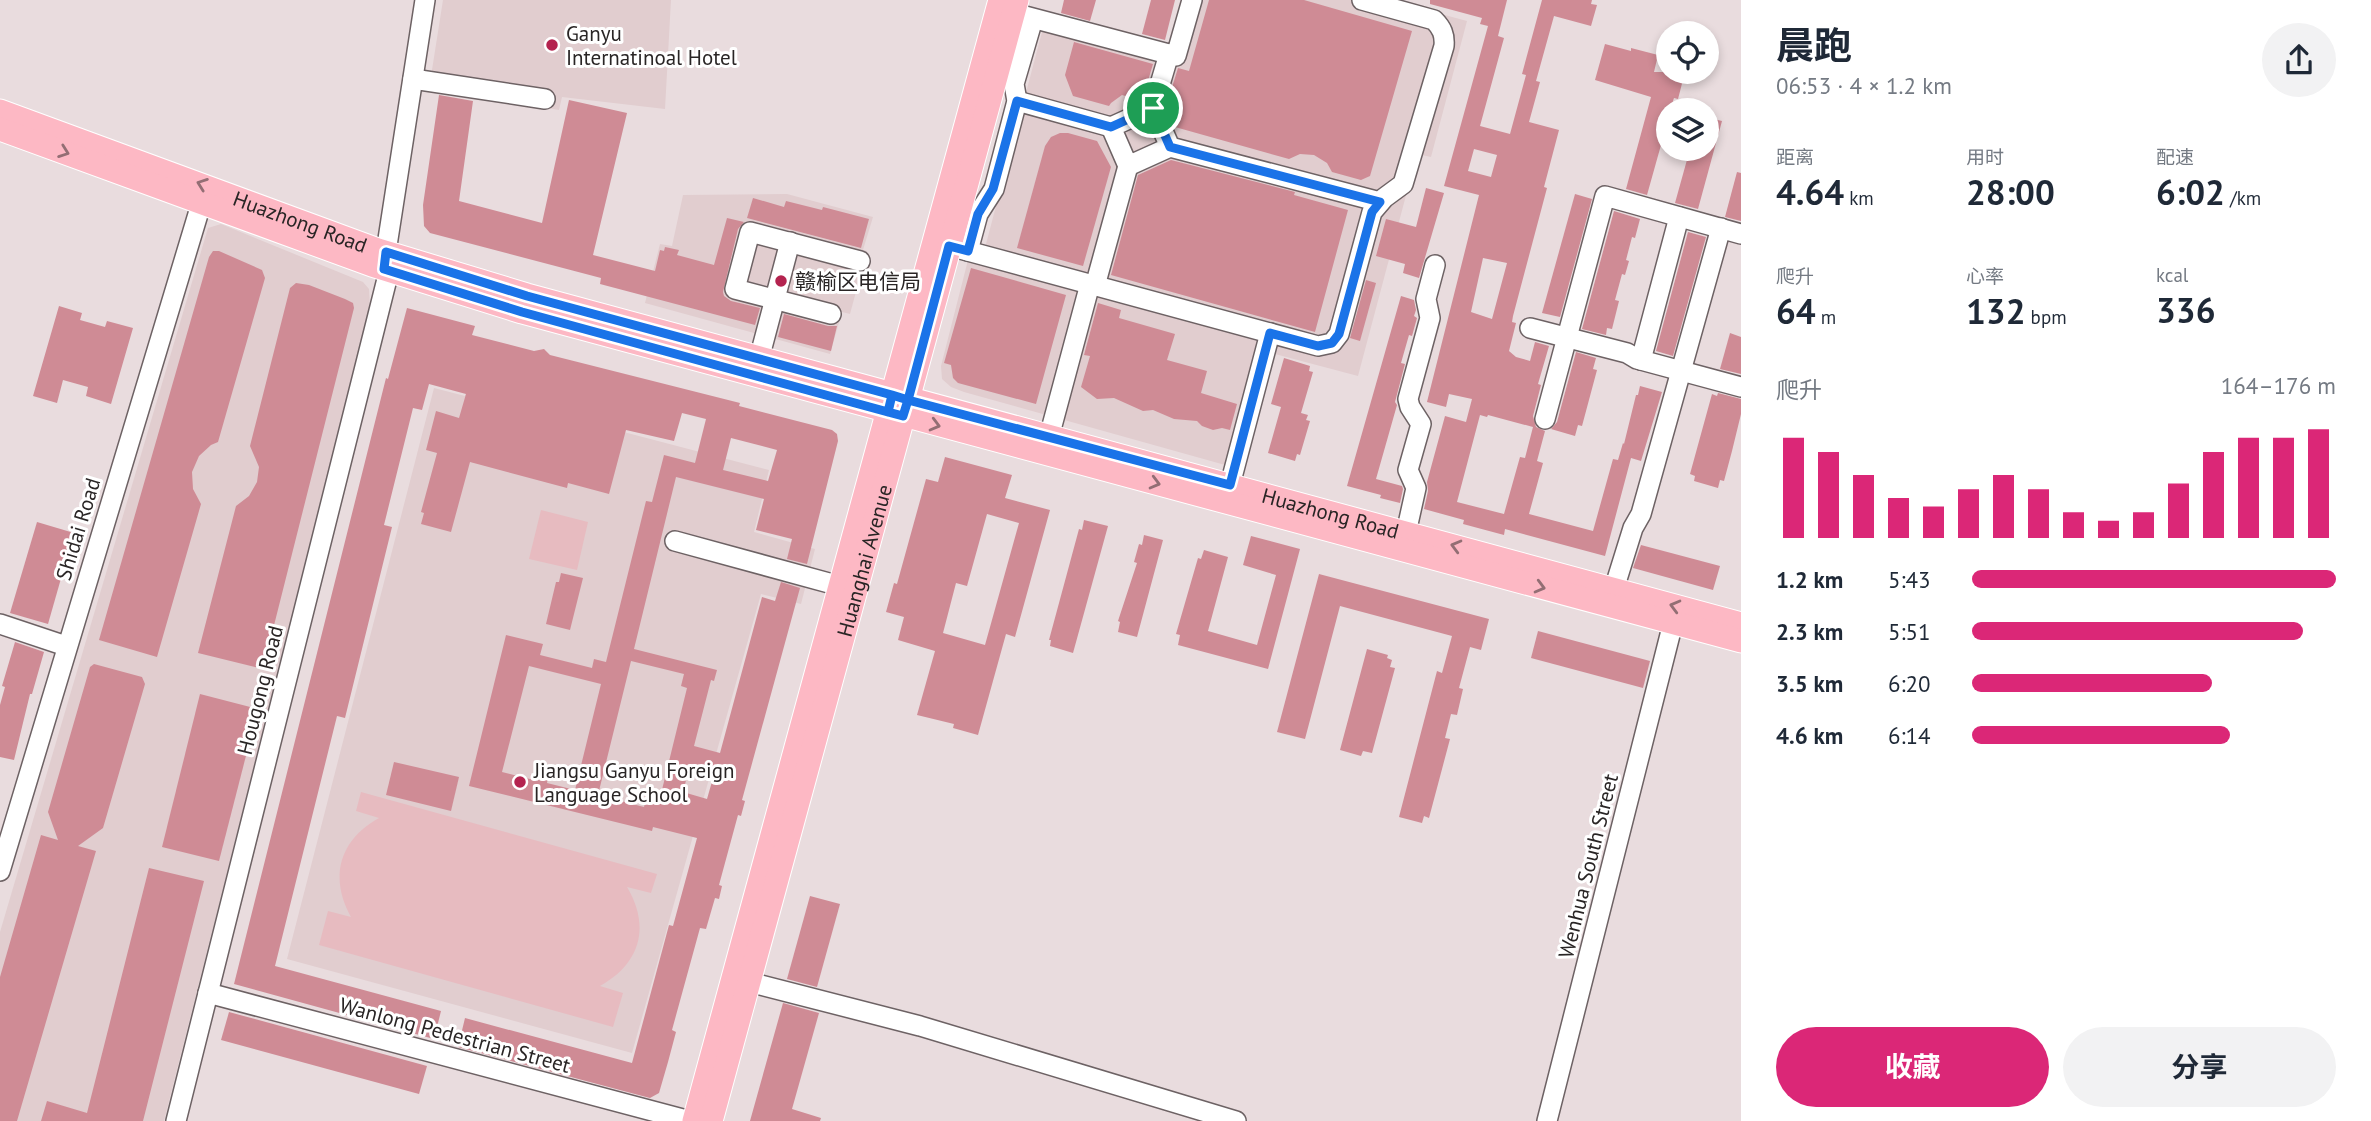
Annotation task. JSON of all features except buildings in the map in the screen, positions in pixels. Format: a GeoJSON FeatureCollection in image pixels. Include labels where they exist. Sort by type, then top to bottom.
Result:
{"type":"FeatureCollection","features":[{"type":"Feature","properties":{"kind":"main road","name":"Huanghai Avenue"},"geometry":{"type":"LineString","coordinates":[[711,1121],[898,406],[958,249],[1016,8]]}},
{"type":"Feature","properties":{"kind":"main road","name":"Huanghai Avenue"},"geometry":{"type":"LineString","coordinates":[[692,1121],[840,586],[898,406],[1016,8]]}},
{"type":"Feature","properties":{"kind":"main road","name":"Huazhong Road"},"geometry":{"type":"LineString","coordinates":[[0,111],[386,264],[527,296],[759,359],[898,406],[1049,437],[1741,624]]}},
{"type":"Feature","properties":{"kind":"main road","name":"Huazhong Road"},"geometry":{"type":"LineString","coordinates":[[0,129],[522,312],[898,406],[1741,641]]}},
{"type":"Feature","properties":{"kind":"street","name":"Hougong Road"},"geometry":{"type":"LineString","coordinates":[[176,1121],[386,264],[425,0]]}},
{"type":"Feature","properties":{"kind":"street"},"geometry":{"type":"LineString","coordinates":[[1192,0],[1176,57],[1016,8],[1014,84],[1017,101],[993,189],[958,249],[1318,346],[1332,343],[1339,334],[1372,212],[1403,184],[1444,46],[1445,37],[1434,20],[1362,0]]}},
{"type":"Feature","properties":{"kind":"street"},"geometry":{"type":"LineString","coordinates":[[1168,54],[1153,108],[1170,147]]}},
{"type":"Feature","properties":{"kind":"street"},"geometry":{"type":"LineString","coordinates":[[413,79],[544,99]]}},
{"type":"Feature","properties":{"kind":"street"},"geometry":{"type":"LineString","coordinates":[[1017,101],[1111,127],[1153,108]]}},
{"type":"Feature","properties":{"kind":"street"},"geometry":{"type":"LineString","coordinates":[[1049,437],[1128,166],[1111,127]]}},
{"type":"Feature","properties":{"kind":"street"},"geometry":{"type":"LineString","coordinates":[[1128,166],[1170,147],[1380,202]]}},
{"type":"Feature","properties":{"kind":"street"},"geometry":{"type":"LineString","coordinates":[[1545,419],[1605,196],[1741,234]]}},
{"type":"Feature","properties":{"kind":"street","name":"Shidai Road"},"geometry":{"type":"LineString","coordinates":[[0,871],[202,201]]}},
{"type":"Feature","properties":{"kind":"street"},"geometry":{"type":"LineString","coordinates":[[1641,360],[1679,217]]}},
{"type":"Feature","properties":{"kind":"street"},"geometry":{"type":"LineString","coordinates":[[1614,589],[1633,528],[1641,514],[1721,228]]}},
{"type":"Feature","properties":{"kind":"street"},"geometry":{"type":"LineString","coordinates":[[831,314],[735,289],[750,232],[860,261]]}},
{"type":"Feature","properties":{"kind":"street"},"geometry":{"type":"LineString","coordinates":[[759,359],[790,242]]}},
{"type":"Feature","properties":{"kind":"street"},"geometry":{"type":"LineString","coordinates":[[1406,533],[1416,488],[1408,470],[1421,424],[1408,399],[1430,318],[1426,299],[1435,265]]}},
{"type":"Feature","properties":{"kind":"street"},"geometry":{"type":"LineString","coordinates":[[1530,328],[1741,387]]}},
{"type":"Feature","properties":{"kind":"street"},"geometry":{"type":"LineString","coordinates":[[1230,485],[1270,333]]}},
{"type":"Feature","properties":{"kind":"street"},"geometry":{"type":"LineString","coordinates":[[675,541],[840,586]]}},
{"type":"Feature","properties":{"kind":"street","name":"Wenhua South Street"},"geometry":{"type":"LineString","coordinates":[[1546,1121],[1673,623]]}},
{"type":"Feature","properties":{"kind":"street"},"geometry":{"type":"LineString","coordinates":[[0,624],[66,646]]}},
{"type":"Feature","properties":{"kind":"street"},"geometry":{"type":"LineString","coordinates":[[749,982],[920,1026],[1236,1121]]}},
{"type":"Feature","properties":{"kind":"street","name":"Wanlong Pedestrian Street"},"geometry":{"type":"LineString","coordinates":[[208,993],[692,1121]]}},
{"type":"Feature","properties":{"kind":"shaded area","name":"Ganyu Internatinoal Hotel"},"geometry":{"type":"Polygon","coordinates":[[[443,0],[671,0],[665,109],[562,97],[559,110],[429,89],[443,0]]]}},
{"type":"Feature","properties":{"kind":"shaded area"},"geometry":{"type":"Polygon","coordinates":[[[1184,0],[1389,0],[1467,21],[1431,157],[1417,154],[1358,376],[1275,354],[1243,470],[964,392],[951,387],[942,379],[941,366],[968,260],[981,263],[1047,13],[1171,46],[1184,0]]]}},
{"type":"Feature","properties":{"kind":"shaded area","name":"赣榆区电信局"},"geometry":{"type":"Polygon","coordinates":[[[787,194],[873,217],[863,250],[867,251],[850,314],[842,312],[830,354],[645,303],[660,244],[672,246],[683,195],[787,194]]]}},
{"type":"Feature","properties":{"kind":"shaded area"},"geometry":{"type":"Polygon","coordinates":[[[221,224],[363,282],[369,289],[370,308],[164,1121],[0,1121],[0,932],[208,228],[221,224]]]}},
{"type":"Feature","properties":{"kind":"shaded area","name":"Jiangsu Ganyu Foreign Language School"},"geometry":{"type":"Polygon","coordinates":[[[434,388],[465,396],[467,391],[769,470],[754,532],[815,549],[801,604],[761,594],[632,1053],[287,959],[434,388]]]}},
{"type":"Feature","properties":{"kind":"shaded area"},"geometry":{"type":"Polygon","coordinates":[[[541,510],[588,522],[577,570],[529,559],[541,510]]]}},
{"type":"Feature","properties":{"kind":"shaded area"},"geometry":{"type":"Polygon","coordinates":[[[361,792],[657,874],[651,893],[627,887],[639,916],[640,930],[632,956],[614,977],[600,986],[623,993],[613,1027],[319,945],[328,911],[351,917],[340,888],[342,861],[355,837],[379,818],[356,811],[361,792]]]}},
{"type":"Feature","properties":{"kind":"place","name":"Ganyu Internatinoal Hotel"},"geometry":{"type":"Point","coordinates":[552,45]}},
{"type":"Feature","properties":{"kind":"place","name":"赣榆区电信局"},"geometry":{"type":"Point","coordinates":[781,281]}},
{"type":"Feature","properties":{"kind":"place","name":"Jiangsu Ganyu Foreign Language School"},"geometry":{"type":"Point","coordinates":[520,782]}},
{"type":"Feature","properties":{"kind":"route"},"geometry":{"type":"LineString","coordinates":[[1153,108],[1111,127],[1017,101],[993,189],[978,214],[968,251],[949,246],[908,400],[892,395],[888,412],[522,312],[384,269],[386,252],[527,296],[892,395],[888,412],[903,416],[908,400],[1230,485],[1270,333],[1318,346],[1332,343],[1339,334],[1372,212],[1380,202],[1170,147],[1153,108]]}}]}
